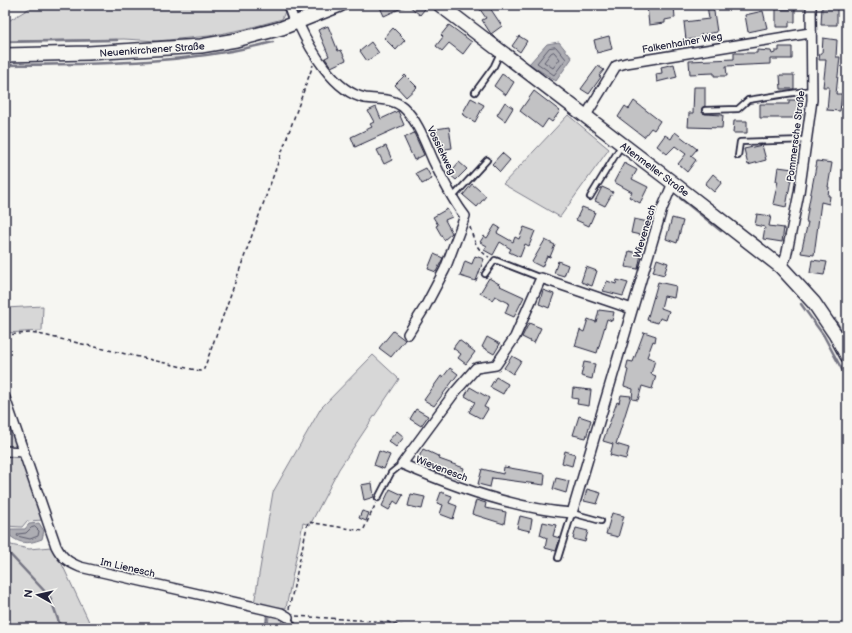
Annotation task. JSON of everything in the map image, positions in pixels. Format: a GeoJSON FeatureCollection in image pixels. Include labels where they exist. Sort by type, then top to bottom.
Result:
{"type":"FeatureCollection","features":[{"type":"Feature","properties":{"kind":"street","name":"Vossiekweg"},"geometry":{"type":"LineString","coordinates":[[288,5],[316,55],[329,73],[346,90],[354,95],[393,102],[402,107],[419,129],[434,162],[465,216]]}},
{"type":"Feature","properties":{"kind":"street","name":"Neuenkirchener Straße"},"geometry":{"type":"LineString","coordinates":[[5,56],[184,48],[236,40],[297,23],[340,5]]}},
{"type":"Feature","properties":{"kind":"street","name":"Altenmeller Straße"},"geometry":{"type":"LineString","coordinates":[[440,5],[781,267],[814,303],[835,334],[847,356]]}},
{"type":"Feature","properties":{"kind":"street","name":"Pommersche Straße"},"geometry":{"type":"LineString","coordinates":[[781,267],[784,263],[790,235],[807,140],[812,90],[810,33],[811,5]]}},
{"type":"Feature","properties":{"kind":"street","name":"Falkenhainer Weg"},"geometry":{"type":"LineString","coordinates":[[585,117],[616,66],[810,33]]}},
{"type":"Feature","properties":{"kind":"street","name":"Wievenesch"},"geometry":{"type":"LineString","coordinates":[[541,278],[515,337],[496,365],[476,368],[455,392],[402,464],[446,483],[477,493],[556,512],[572,513],[665,200],[673,183]]}},
{"type":"Feature","properties":{"kind":"street"},"geometry":{"type":"LineString","coordinates":[[408,334],[425,307],[445,269],[465,216]]}},
{"type":"Feature","properties":{"kind":"street"},"geometry":{"type":"LineString","coordinates":[[541,278],[632,309]]}},
{"type":"Feature","properties":{"kind":"street","name":"Im Lienesch"},"geometry":{"type":"LineString","coordinates":[[5,398],[56,546],[62,557],[68,562],[80,567],[281,613],[288,617]]}},
{"type":"Feature","properties":{"kind":"street"},"geometry":{"type":"LineString","coordinates":[[5,451],[24,452]]}},
{"type":"Feature","properties":{"kind":"lane"},"geometry":{"type":"LineString","coordinates":[[475,92],[494,66],[500,52]]}},
{"type":"Feature","properties":{"kind":"lane"},"geometry":{"type":"LineString","coordinates":[[705,110],[738,109],[748,100],[812,90]]}},
{"type":"Feature","properties":{"kind":"lane"},"geometry":{"type":"LineString","coordinates":[[738,156],[740,142],[807,140]]}},
{"type":"Feature","properties":{"kind":"lane"},"geometry":{"type":"LineString","coordinates":[[590,197],[622,144]]}},
{"type":"Feature","properties":{"kind":"lane"},"geometry":{"type":"LineString","coordinates":[[453,197],[487,160]]}},
{"type":"Feature","properties":{"kind":"lane"},"geometry":{"type":"LineString","coordinates":[[485,274],[494,260],[541,278]]}},
{"type":"Feature","properties":{"kind":"lane"},"geometry":{"type":"LineString","coordinates":[[378,498],[391,473],[402,464]]}},
{"type":"Feature","properties":{"kind":"lane"},"geometry":{"type":"LineString","coordinates":[[558,558],[572,513],[600,521]]}},
{"type":"Feature","properties":{"kind":"lane"},"geometry":{"type":"LineString","coordinates":[[288,617],[294,628]]}},
{"type":"Feature","properties":{"kind":"path"},"geometry":{"type":"LineString","coordinates":[[5,335],[30,333],[43,335],[200,371],[204,369],[316,55]]}},
{"type":"Feature","properties":{"kind":"path"},"geometry":{"type":"LineString","coordinates":[[465,216],[474,245],[481,252],[494,260]]}},
{"type":"Feature","properties":{"kind":"path"},"geometry":{"type":"LineString","coordinates":[[378,498],[363,531],[308,522],[288,617],[302,616],[388,622],[407,628]]}},
{"type":"Feature","properties":{"kind":"shaded area"},"geometry":{"type":"Polygon","coordinates":[[[35,5],[284,5],[286,9],[282,19],[245,29],[209,36],[157,41],[124,39],[5,41],[5,23],[35,5]]]}},
{"type":"Feature","properties":{"kind":"shaded area"},"geometry":{"type":"Polygon","coordinates":[[[568,115],[609,149],[560,217],[503,184],[568,115]]]}},
{"type":"Feature","properties":{"kind":"shaded area"},"geometry":{"type":"Polygon","coordinates":[[[43,306],[42,331],[5,333],[5,308],[43,306]]]}},
{"type":"Feature","properties":{"kind":"shaded area"},"geometry":{"type":"Polygon","coordinates":[[[373,355],[399,379],[339,469],[310,525],[303,523],[286,608],[254,604],[273,492],[321,408],[373,355]]]}},
{"type":"Feature","properties":{"kind":"shaded area"},"geometry":{"type":"Polygon","coordinates":[[[5,404],[18,441],[14,449],[8,454],[21,457],[44,520],[27,521],[22,527],[5,526],[5,404]]]}},
{"type":"Feature","properties":{"kind":"shaded area"},"geometry":{"type":"Polygon","coordinates":[[[5,536],[11,545],[29,549],[51,547],[60,560],[92,628],[5,628],[5,536]]]}},
{"type":"Feature","properties":{"kind":"shaded area"},"geometry":{"type":"Polygon","coordinates":[[[269,615],[280,616],[283,628],[268,628],[269,615]]]}},
{"type":"Feature","properties":{"kind":"water"},"geometry":{"type":"Polygon","coordinates":[[[559,42],[572,58],[556,81],[529,64],[547,44],[559,42]]]}},
{"type":"Feature","properties":{"kind":"water"},"geometry":{"type":"Polygon","coordinates":[[[39,523],[44,531],[42,539],[36,541],[27,543],[19,541],[6,533],[6,529],[25,529],[29,524],[39,523]]]}},
{"type":"Feature","properties":{"kind":"building"},"geometry":{"type":"Polygon","coordinates":[[[379,5],[408,5],[384,16],[379,5]]]}},
{"type":"Feature","properties":{"kind":"building"},"geometry":{"type":"Polygon","coordinates":[[[408,5],[428,5],[420,15],[408,5]]]}},
{"type":"Feature","properties":{"kind":"building"},"geometry":{"type":"Polygon","coordinates":[[[477,5],[488,5],[502,26],[491,34],[482,20],[486,18],[477,5]]]}},
{"type":"Feature","properties":{"kind":"building"},"geometry":{"type":"Polygon","coordinates":[[[663,5],[663,7],[674,5],[675,18],[665,20],[665,23],[649,25],[647,6],[663,5]]]}},
{"type":"Feature","properties":{"kind":"building"},"geometry":{"type":"Polygon","coordinates":[[[707,5],[713,5],[717,32],[700,35],[700,38],[686,40],[684,22],[709,19],[707,5]]]}},
{"type":"Feature","properties":{"kind":"building"},"geometry":{"type":"Polygon","coordinates":[[[822,7],[837,8],[837,25],[821,25],[822,7]]]}},
{"type":"Feature","properties":{"kind":"building"},"geometry":{"type":"Polygon","coordinates":[[[776,9],[795,9],[795,22],[789,22],[789,27],[776,27],[776,9]]]}},
{"type":"Feature","properties":{"kind":"building"},"geometry":{"type":"Polygon","coordinates":[[[763,11],[767,28],[748,32],[745,15],[763,11]]]}},
{"type":"Feature","properties":{"kind":"building"},"geometry":{"type":"Polygon","coordinates":[[[449,25],[472,42],[463,54],[449,43],[442,51],[436,46],[443,37],[441,35],[449,25]]]}},
{"type":"Feature","properties":{"kind":"building"},"geometry":{"type":"Polygon","coordinates":[[[328,26],[338,51],[341,50],[346,60],[331,67],[325,58],[329,56],[318,30],[328,26]]]}},
{"type":"Feature","properties":{"kind":"building"},"geometry":{"type":"Polygon","coordinates":[[[393,28],[405,40],[396,50],[384,38],[393,28]]]}},
{"type":"Feature","properties":{"kind":"building"},"geometry":{"type":"Polygon","coordinates":[[[519,36],[527,41],[520,52],[512,46],[519,36]]]}},
{"type":"Feature","properties":{"kind":"building"},"geometry":{"type":"Polygon","coordinates":[[[609,36],[612,49],[597,53],[594,40],[609,36]]]}},
{"type":"Feature","properties":{"kind":"building"},"geometry":{"type":"Polygon","coordinates":[[[823,38],[837,40],[836,57],[840,57],[836,94],[842,94],[840,111],[827,110],[829,87],[823,87],[826,60],[819,60],[820,53],[822,53],[823,38]]]}},
{"type":"Feature","properties":{"kind":"building"},"geometry":{"type":"Polygon","coordinates":[[[371,42],[379,53],[367,61],[360,51],[371,42]]]}},
{"type":"Feature","properties":{"kind":"building"},"geometry":{"type":"Polygon","coordinates":[[[779,47],[792,47],[792,59],[770,59],[770,64],[726,66],[727,76],[714,76],[714,73],[690,74],[689,61],[734,59],[734,53],[757,53],[757,50],[771,51],[772,54],[775,53],[775,51],[779,51],[779,47]]]}},
{"type":"Feature","properties":{"kind":"building"},"geometry":{"type":"Polygon","coordinates":[[[674,64],[677,77],[657,82],[656,74],[662,73],[661,67],[674,64]]]}},
{"type":"Feature","properties":{"kind":"building"},"geometry":{"type":"Polygon","coordinates":[[[598,66],[604,70],[589,94],[581,89],[598,66]]]}},
{"type":"Feature","properties":{"kind":"building"},"geometry":{"type":"Polygon","coordinates":[[[502,74],[514,82],[506,95],[494,86],[502,74]]]}},
{"type":"Feature","properties":{"kind":"building"},"geometry":{"type":"Polygon","coordinates":[[[405,75],[417,87],[406,97],[395,85],[405,75]]]}},
{"type":"Feature","properties":{"kind":"building"},"geometry":{"type":"Polygon","coordinates":[[[780,75],[794,75],[794,89],[781,89],[780,75]]]}},
{"type":"Feature","properties":{"kind":"building"},"geometry":{"type":"Polygon","coordinates":[[[694,87],[705,87],[705,106],[702,108],[702,112],[705,114],[723,115],[722,128],[688,127],[689,113],[693,113],[694,87]]]}},
{"type":"Feature","properties":{"kind":"building"},"geometry":{"type":"Polygon","coordinates":[[[534,91],[560,111],[552,122],[548,119],[542,128],[520,111],[534,91]]]}},
{"type":"Feature","properties":{"kind":"building"},"geometry":{"type":"Polygon","coordinates":[[[471,98],[484,105],[475,122],[462,114],[471,98]]]}},
{"type":"Feature","properties":{"kind":"building"},"geometry":{"type":"Polygon","coordinates":[[[789,100],[802,100],[802,118],[760,118],[760,104],[789,104],[789,100]]]}},
{"type":"Feature","properties":{"kind":"building"},"geometry":{"type":"Polygon","coordinates":[[[634,101],[660,121],[654,130],[651,128],[644,137],[618,117],[625,106],[629,109],[634,101]]]}},
{"type":"Feature","properties":{"kind":"building"},"geometry":{"type":"Polygon","coordinates":[[[505,102],[513,108],[505,121],[497,115],[505,102]]]}},
{"type":"Feature","properties":{"kind":"building"},"geometry":{"type":"Polygon","coordinates":[[[376,107],[381,119],[398,111],[404,125],[355,147],[351,137],[372,127],[370,124],[374,122],[368,111],[376,107]]]}},
{"type":"Feature","properties":{"kind":"building"},"geometry":{"type":"Polygon","coordinates":[[[734,121],[747,121],[747,133],[733,133],[734,121]]]}},
{"type":"Feature","properties":{"kind":"building"},"geometry":{"type":"Polygon","coordinates":[[[449,127],[452,148],[440,150],[436,129],[449,127]]]}},
{"type":"Feature","properties":{"kind":"building"},"geometry":{"type":"Polygon","coordinates":[[[675,132],[697,149],[691,156],[696,160],[687,172],[678,164],[686,154],[675,146],[667,154],[657,146],[665,135],[671,139],[675,132]]]}},
{"type":"Feature","properties":{"kind":"building"},"geometry":{"type":"Polygon","coordinates":[[[414,133],[424,155],[414,160],[404,138],[414,133]]]}},
{"type":"Feature","properties":{"kind":"building"},"geometry":{"type":"Polygon","coordinates":[[[762,145],[766,160],[748,165],[744,149],[762,145]]]}},
{"type":"Feature","properties":{"kind":"building"},"geometry":{"type":"Polygon","coordinates":[[[386,146],[392,160],[384,164],[377,150],[386,146]]]}},
{"type":"Feature","properties":{"kind":"building"},"geometry":{"type":"Polygon","coordinates":[[[502,153],[510,160],[500,172],[492,164],[502,153]]]}},
{"type":"Feature","properties":{"kind":"building"},"geometry":{"type":"Polygon","coordinates":[[[817,161],[832,163],[828,187],[828,196],[830,196],[829,204],[821,202],[814,255],[801,253],[808,222],[806,222],[817,161]]]}},
{"type":"Feature","properties":{"kind":"building"},"geometry":{"type":"Polygon","coordinates":[[[459,162],[467,169],[456,180],[449,174],[459,162]]]}},
{"type":"Feature","properties":{"kind":"building"},"geometry":{"type":"Polygon","coordinates":[[[624,163],[637,170],[632,179],[648,187],[640,203],[629,197],[632,192],[614,182],[624,163]]]}},
{"type":"Feature","properties":{"kind":"building"},"geometry":{"type":"Polygon","coordinates":[[[778,167],[793,169],[786,207],[773,204],[778,181],[776,181],[778,167]]]}},
{"type":"Feature","properties":{"kind":"building"},"geometry":{"type":"Polygon","coordinates":[[[426,168],[432,179],[422,184],[416,173],[426,168]]]}},
{"type":"Feature","properties":{"kind":"building"},"geometry":{"type":"Polygon","coordinates":[[[713,174],[722,182],[714,192],[705,184],[713,174]]]}},
{"type":"Feature","properties":{"kind":"building"},"geometry":{"type":"Polygon","coordinates":[[[472,184],[486,196],[477,207],[463,195],[472,184]]]}},
{"type":"Feature","properties":{"kind":"building"},"geometry":{"type":"Polygon","coordinates":[[[602,187],[613,192],[605,206],[595,201],[602,187]]]}},
{"type":"Feature","properties":{"kind":"building"},"geometry":{"type":"Polygon","coordinates":[[[582,207],[595,212],[589,226],[576,220],[582,207]]]}},
{"type":"Feature","properties":{"kind":"building"},"geometry":{"type":"Polygon","coordinates":[[[447,209],[452,217],[445,220],[452,233],[444,240],[433,217],[447,209]]]}},
{"type":"Feature","properties":{"kind":"building"},"geometry":{"type":"Polygon","coordinates":[[[757,214],[771,216],[769,226],[784,228],[782,242],[763,239],[765,227],[755,225],[757,214]]]}},
{"type":"Feature","properties":{"kind":"building"},"geometry":{"type":"Polygon","coordinates":[[[672,218],[683,221],[677,243],[666,239],[672,218]]]}},
{"type":"Feature","properties":{"kind":"building"},"geometry":{"type":"Polygon","coordinates":[[[634,219],[648,222],[645,236],[631,233],[634,219]]]}},
{"type":"Feature","properties":{"kind":"building"},"geometry":{"type":"Polygon","coordinates":[[[495,225],[500,228],[497,233],[513,242],[515,237],[519,239],[524,227],[535,231],[529,246],[525,244],[520,257],[509,252],[511,249],[500,242],[493,255],[484,250],[487,246],[480,242],[484,236],[487,238],[495,225]]]}},
{"type":"Feature","properties":{"kind":"building"},"geometry":{"type":"Polygon","coordinates":[[[545,240],[555,245],[550,257],[547,256],[542,267],[532,262],[545,240]]]}},
{"type":"Feature","properties":{"kind":"building"},"geometry":{"type":"Polygon","coordinates":[[[629,251],[641,254],[638,269],[625,267],[629,251]]]}},
{"type":"Feature","properties":{"kind":"building"},"geometry":{"type":"Polygon","coordinates":[[[434,254],[443,258],[436,272],[428,269],[434,254]]]}},
{"type":"Feature","properties":{"kind":"building"},"geometry":{"type":"Polygon","coordinates":[[[475,256],[484,259],[476,281],[460,276],[465,261],[472,264],[475,256]]]}},
{"type":"Feature","properties":{"kind":"building"},"geometry":{"type":"Polygon","coordinates":[[[657,259],[668,263],[664,275],[653,272],[657,259]]]}},
{"type":"Feature","properties":{"kind":"building"},"geometry":{"type":"Polygon","coordinates":[[[812,260],[827,262],[824,275],[810,273],[812,260]]]}},
{"type":"Feature","properties":{"kind":"building"},"geometry":{"type":"Polygon","coordinates":[[[558,261],[568,265],[564,276],[554,273],[558,261]]]}},
{"type":"Feature","properties":{"kind":"building"},"geometry":{"type":"Polygon","coordinates":[[[586,267],[597,271],[592,286],[581,282],[586,267]]]}},
{"type":"Feature","properties":{"kind":"building"},"geometry":{"type":"Polygon","coordinates":[[[489,278],[501,285],[500,286],[524,297],[514,317],[505,313],[509,303],[495,296],[492,300],[480,293],[489,278]]]}},
{"type":"Feature","properties":{"kind":"building"},"geometry":{"type":"Polygon","coordinates":[[[617,280],[628,283],[623,296],[603,291],[607,281],[616,284],[617,280]]]}},
{"type":"Feature","properties":{"kind":"building"},"geometry":{"type":"Polygon","coordinates":[[[658,282],[676,286],[674,298],[664,296],[661,308],[669,311],[666,320],[660,318],[658,323],[647,320],[658,282]]]}},
{"type":"Feature","properties":{"kind":"building"},"geometry":{"type":"Polygon","coordinates":[[[543,290],[554,294],[549,308],[539,304],[543,290]]]}},
{"type":"Feature","properties":{"kind":"building"},"geometry":{"type":"Polygon","coordinates":[[[599,310],[614,312],[612,321],[607,319],[597,353],[575,346],[580,330],[584,332],[588,319],[596,322],[599,310]]]}},
{"type":"Feature","properties":{"kind":"building"},"geometry":{"type":"Polygon","coordinates":[[[529,323],[541,328],[534,343],[522,337],[529,323]]]}},
{"type":"Feature","properties":{"kind":"building"},"geometry":{"type":"Polygon","coordinates":[[[393,331],[405,340],[391,357],[379,348],[393,331]]]}},
{"type":"Feature","properties":{"kind":"building"},"geometry":{"type":"Polygon","coordinates":[[[644,332],[656,336],[655,342],[653,341],[647,357],[655,360],[651,374],[656,376],[652,389],[642,386],[638,400],[632,399],[633,389],[624,386],[628,370],[626,369],[628,361],[633,362],[644,332]]]}},
{"type":"Feature","properties":{"kind":"building"},"geometry":{"type":"Polygon","coordinates":[[[487,337],[500,344],[494,354],[482,347],[487,337]]]}},
{"type":"Feature","properties":{"kind":"building"},"geometry":{"type":"Polygon","coordinates":[[[459,340],[475,352],[466,364],[458,358],[461,354],[453,348],[459,340]]]}},
{"type":"Feature","properties":{"kind":"building"},"geometry":{"type":"Polygon","coordinates":[[[512,356],[521,361],[513,374],[504,368],[512,356]]]}},
{"type":"Feature","properties":{"kind":"building"},"geometry":{"type":"Polygon","coordinates":[[[584,362],[595,364],[592,379],[581,376],[584,362]]]}},
{"type":"Feature","properties":{"kind":"building"},"geometry":{"type":"Polygon","coordinates":[[[450,368],[458,374],[434,406],[424,400],[441,376],[443,377],[450,368]]]}},
{"type":"Feature","properties":{"kind":"building"},"geometry":{"type":"Polygon","coordinates":[[[496,377],[508,384],[503,394],[490,387],[496,377]]]}},
{"type":"Feature","properties":{"kind":"building"},"geometry":{"type":"Polygon","coordinates":[[[470,387],[489,398],[484,407],[488,409],[482,419],[469,412],[475,402],[465,396],[470,387]]]}},
{"type":"Feature","properties":{"kind":"building"},"geometry":{"type":"Polygon","coordinates":[[[573,388],[591,390],[589,406],[577,404],[578,399],[572,398],[573,388]]]}},
{"type":"Feature","properties":{"kind":"building"},"geometry":{"type":"Polygon","coordinates":[[[621,395],[631,396],[616,444],[629,448],[626,459],[610,455],[613,444],[603,441],[621,395]]]}},
{"type":"Feature","properties":{"kind":"building"},"geometry":{"type":"Polygon","coordinates":[[[416,409],[428,416],[421,426],[410,419],[416,409]]]}},
{"type":"Feature","properties":{"kind":"building"},"geometry":{"type":"Polygon","coordinates":[[[579,416],[591,420],[586,438],[573,435],[579,416]]]}},
{"type":"Feature","properties":{"kind":"building"},"geometry":{"type":"Polygon","coordinates":[[[397,431],[404,437],[396,447],[388,441],[397,431]]]}},
{"type":"Feature","properties":{"kind":"building"},"geometry":{"type":"Polygon","coordinates":[[[423,449],[440,457],[439,459],[464,468],[460,479],[417,461],[423,449]]]}},
{"type":"Feature","properties":{"kind":"building"},"geometry":{"type":"Polygon","coordinates":[[[379,451],[390,455],[384,469],[374,465],[379,451]]]}},
{"type":"Feature","properties":{"kind":"building"},"geometry":{"type":"Polygon","coordinates":[[[565,451],[575,454],[572,466],[562,463],[565,451]]]}},
{"type":"Feature","properties":{"kind":"building"},"geometry":{"type":"Polygon","coordinates":[[[504,467],[545,474],[544,485],[492,478],[490,487],[478,484],[482,469],[503,474],[504,467]]]}},
{"type":"Feature","properties":{"kind":"building"},"geometry":{"type":"Polygon","coordinates":[[[556,478],[569,481],[566,493],[553,489],[556,478]]]}},
{"type":"Feature","properties":{"kind":"building"},"geometry":{"type":"Polygon","coordinates":[[[372,483],[374,497],[364,500],[361,485],[372,483]]]}},
{"type":"Feature","properties":{"kind":"building"},"geometry":{"type":"Polygon","coordinates":[[[390,489],[403,495],[398,504],[394,501],[389,510],[382,506],[390,489]]]}},
{"type":"Feature","properties":{"kind":"building"},"geometry":{"type":"Polygon","coordinates":[[[587,489],[601,493],[597,504],[584,501],[587,489]]]}},
{"type":"Feature","properties":{"kind":"building"},"geometry":{"type":"Polygon","coordinates":[[[441,492],[452,496],[449,503],[457,506],[453,519],[440,514],[443,505],[437,503],[441,492]]]}},
{"type":"Feature","properties":{"kind":"building"},"geometry":{"type":"Polygon","coordinates":[[[411,494],[425,497],[422,509],[408,506],[411,494]]]}},
{"type":"Feature","properties":{"kind":"building"},"geometry":{"type":"Polygon","coordinates":[[[476,500],[486,503],[485,508],[506,512],[504,524],[472,514],[476,500]]]}},
{"type":"Feature","properties":{"kind":"building"},"geometry":{"type":"Polygon","coordinates":[[[362,511],[369,513],[366,521],[359,518],[362,511]]]}},
{"type":"Feature","properties":{"kind":"building"},"geometry":{"type":"Polygon","coordinates":[[[612,513],[624,516],[618,537],[606,534],[612,513]]]}},
{"type":"Feature","properties":{"kind":"building"},"geometry":{"type":"Polygon","coordinates":[[[520,516],[532,519],[530,531],[517,528],[520,516]]]}},
{"type":"Feature","properties":{"kind":"building"},"geometry":{"type":"Polygon","coordinates":[[[543,522],[556,525],[553,536],[560,538],[556,551],[545,548],[547,538],[540,535],[543,522]]]}},
{"type":"Feature","properties":{"kind":"building"},"geometry":{"type":"Polygon","coordinates":[[[576,528],[588,531],[585,542],[573,539],[576,528]]]}},
{"type":"Feature","properties":{"kind":"waterway"},"geometry":{"type":"LineString","coordinates":[[5,42],[117,40]]}},
{"type":"Feature","properties":{"kind":"waterway"},"geometry":{"type":"LineString","coordinates":[[10,65],[110,63],[175,59],[208,55],[273,42]]}},
{"type":"Feature","properties":{"kind":"waterway"},"geometry":{"type":"LineString","coordinates":[[680,198],[721,231]]}},
{"type":"Feature","properties":{"kind":"waterway"},"geometry":{"type":"LineString","coordinates":[[801,304],[824,336],[847,379]]}},
{"type":"Feature","properties":{"kind":"waterway"},"geometry":{"type":"LineString","coordinates":[[835,319],[847,342]]}},
{"type":"Feature","properties":{"kind":"waterway"},"geometry":{"type":"LineString","coordinates":[[6,550],[50,597],[61,628]]}},
{"type":"Feature","properties":{"kind":"waterway"},"geometry":{"type":"LineString","coordinates":[[266,628],[267,615]]}}]}
